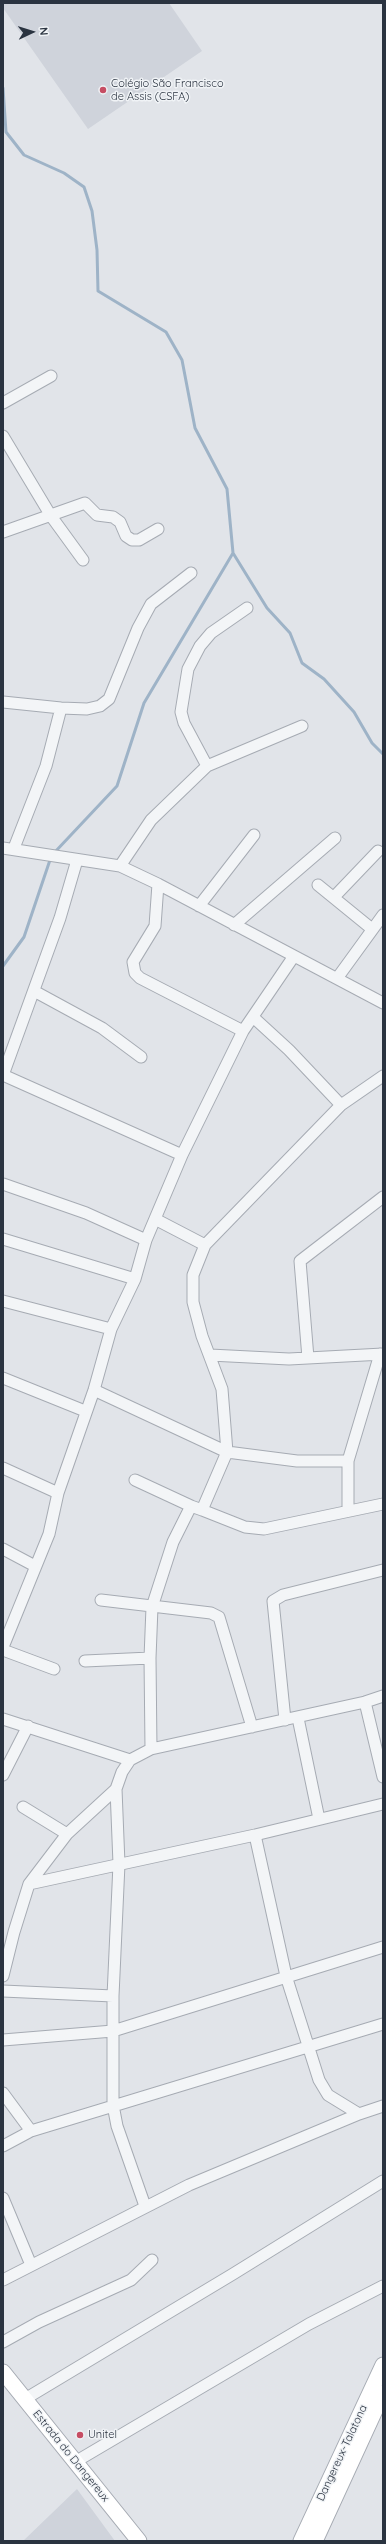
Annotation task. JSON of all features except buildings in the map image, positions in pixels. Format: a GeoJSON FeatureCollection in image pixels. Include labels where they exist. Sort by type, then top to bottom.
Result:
{"type":"FeatureCollection","features":[{"type":"Feature","properties":{"kind":"main road","name":"Dangereux-Talatona"},"geometry":{"type":"LineString","coordinates":[[301,2541],[383,2365]]}},
{"type":"Feature","properties":{"kind":"main road","name":"Estrada do Dangereux"},"geometry":{"type":"LineString","coordinates":[[3,2372],[138,2541]]}},
{"type":"Feature","properties":{"kind":"main road","name":"Dangereux-Talatona"},"geometry":{"type":"LineString","coordinates":[[314,2541],[383,2393]]}},
{"type":"Feature","properties":{"kind":"street"},"geometry":{"type":"LineString","coordinates":[[3,403],[52,376]]}},
{"type":"Feature","properties":{"kind":"street"},"geometry":{"type":"LineString","coordinates":[[3,436],[51,516],[83,560]]}},
{"type":"Feature","properties":{"kind":"street"},"geometry":{"type":"LineString","coordinates":[[3,532],[85,503],[97,515],[113,517],[120,522],[126,536],[132,540],[139,540],[158,529]]}},
{"type":"Feature","properties":{"kind":"street"},"geometry":{"type":"LineString","coordinates":[[3,702],[61,708],[87,709],[100,706],[109,699],[138,628],[151,604],[191,573]]}},
{"type":"Feature","properties":{"kind":"street"},"geometry":{"type":"LineString","coordinates":[[208,766],[184,723],[181,712],[188,669],[200,646],[211,633],[247,608]]}},
{"type":"Feature","properties":{"kind":"street"},"geometry":{"type":"LineString","coordinates":[[61,708],[46,766],[8,848],[120,866],[158,884],[294,956],[338,977],[383,1003]]}},
{"type":"Feature","properties":{"kind":"street"},"geometry":{"type":"LineString","coordinates":[[120,866],[151,820],[208,766],[302,726]]}},
{"type":"Feature","properties":{"kind":"street"},"geometry":{"type":"LineString","coordinates":[[199,906],[254,835]]}},
{"type":"Feature","properties":{"kind":"street"},"geometry":{"type":"LineString","coordinates":[[234,925],[334,838]]}},
{"type":"Feature","properties":{"kind":"street"},"geometry":{"type":"LineString","coordinates":[[334,897],[378,851]]}},
{"type":"Feature","properties":{"kind":"street"},"geometry":{"type":"LineString","coordinates":[[77,860],[60,918],[3,1075],[182,1155]]}},
{"type":"Feature","properties":{"kind":"street"},"geometry":{"type":"LineString","coordinates":[[158,884],[155,926],[133,962],[135,973],[140,978],[243,1031]]}},
{"type":"Feature","properties":{"kind":"street"},"geometry":{"type":"LineString","coordinates":[[318,885],[372,929]]}},
{"type":"Feature","properties":{"kind":"street"},"geometry":{"type":"LineString","coordinates":[[338,977],[383,915]]}},
{"type":"Feature","properties":{"kind":"street"},"geometry":{"type":"LineString","coordinates":[[54,1669],[4,1644],[49,1534],[58,1493],[94,1390],[111,1329],[134,1279],[146,1240],[182,1155],[243,1031],[294,956]]}},
{"type":"Feature","properties":{"kind":"street"},"geometry":{"type":"LineString","coordinates":[[34,991],[102,1028],[141,1056]]}},
{"type":"Feature","properties":{"kind":"street"},"geometry":{"type":"LineString","coordinates":[[253,1017],[289,1050],[341,1105]]}},
{"type":"Feature","properties":{"kind":"street"},"geometry":{"type":"LineString","coordinates":[[151,1749],[150,1658],[152,1607],[173,1542],[197,1508],[227,1452],[227,1426],[222,1389],[193,1302],[193,1275],[205,1245],[341,1105],[383,1076]]}},
{"type":"Feature","properties":{"kind":"street"},"geometry":{"type":"LineString","coordinates":[[3,1184],[86,1213],[146,1240]]}},
{"type":"Feature","properties":{"kind":"street"},"geometry":{"type":"LineString","coordinates":[[308,1358],[300,1261],[383,1196]]}},
{"type":"Feature","properties":{"kind":"street"},"geometry":{"type":"LineString","coordinates":[[156,1219],[205,1245]]}},
{"type":"Feature","properties":{"kind":"street"},"geometry":{"type":"LineString","coordinates":[[3,1239],[134,1279]]}},
{"type":"Feature","properties":{"kind":"street"},"geometry":{"type":"LineString","coordinates":[[3,1301],[111,1329]]}},
{"type":"Feature","properties":{"kind":"street"},"geometry":{"type":"LineString","coordinates":[[210,1355],[308,1358],[381,1354],[348,1461],[348,1511]]}},
{"type":"Feature","properties":{"kind":"street"},"geometry":{"type":"LineString","coordinates":[[4,1381],[86,1412]]}},
{"type":"Feature","properties":{"kind":"street"},"geometry":{"type":"LineString","coordinates":[[94,1390],[227,1452],[297,1461],[348,1461]]}},
{"type":"Feature","properties":{"kind":"street"},"geometry":{"type":"LineString","coordinates":[[3,1468],[58,1493]]}},
{"type":"Feature","properties":{"kind":"street"},"geometry":{"type":"LineString","coordinates":[[136,1480],[197,1508],[245,1527],[264,1529],[383,1504]]}},
{"type":"Feature","properties":{"kind":"street"},"geometry":{"type":"LineString","coordinates":[[3,1549],[35,1566]]}},
{"type":"Feature","properties":{"kind":"street"},"geometry":{"type":"LineString","coordinates":[[285,1720],[273,1601],[283,1595],[383,1570]]}},
{"type":"Feature","properties":{"kind":"street"},"geometry":{"type":"LineString","coordinates":[[101,1600],[211,1613],[219,1617],[252,1727]]}},
{"type":"Feature","properties":{"kind":"street"},"geometry":{"type":"LineString","coordinates":[[85,1661],[150,1658]]}},
{"type":"Feature","properties":{"kind":"street"},"geometry":{"type":"LineString","coordinates":[[145,2206],[117,2126],[113,2105],[113,1996],[119,1864],[116,1789],[122,1772],[130,1760],[151,1749],[298,1718],[365,1702],[383,1696]]}},
{"type":"Feature","properties":{"kind":"street"},"geometry":{"type":"LineString","coordinates":[[365,1702],[383,1777]]}},
{"type":"Feature","properties":{"kind":"street"},"geometry":{"type":"LineString","coordinates":[[298,1718],[319,1819]]}},
{"type":"Feature","properties":{"kind":"street"},"geometry":{"type":"LineString","coordinates":[[3,1719],[130,1760]]}},
{"type":"Feature","properties":{"kind":"street"},"geometry":{"type":"LineString","coordinates":[[3,1775],[28,1726]]}},
{"type":"Feature","properties":{"kind":"street"},"geometry":{"type":"LineString","coordinates":[[3,1976],[14,1932],[29,1884],[67,1834],[116,1789]]}},
{"type":"Feature","properties":{"kind":"street"},"geometry":{"type":"LineString","coordinates":[[29,1884],[255,1836],[383,1804]]}},
{"type":"Feature","properties":{"kind":"street"},"geometry":{"type":"LineString","coordinates":[[23,1807],[67,1834]]}},
{"type":"Feature","properties":{"kind":"street"},"geometry":{"type":"LineString","coordinates":[[255,1836],[286,1976],[310,2046],[319,2080],[328,2095],[359,2114]]}},
{"type":"Feature","properties":{"kind":"street"},"geometry":{"type":"LineString","coordinates":[[3,2040],[113,2031],[383,1947]]}},
{"type":"Feature","properties":{"kind":"street"},"geometry":{"type":"LineString","coordinates":[[3,1992],[113,1996]]}},
{"type":"Feature","properties":{"kind":"street"},"geometry":{"type":"LineString","coordinates":[[3,2146],[31,2131],[383,2024]]}},
{"type":"Feature","properties":{"kind":"street"},"geometry":{"type":"LineString","coordinates":[[3,2093],[31,2131]]}},
{"type":"Feature","properties":{"kind":"street"},"geometry":{"type":"LineString","coordinates":[[3,2280],[145,2206],[189,2185],[359,2114],[383,2106]]}},
{"type":"Feature","properties":{"kind":"street"},"geometry":{"type":"LineString","coordinates":[[25,2399],[233,2274],[383,2180]]}},
{"type":"Feature","properties":{"kind":"street"},"geometry":{"type":"LineString","coordinates":[[3,2198],[31,2265]]}},
{"type":"Feature","properties":{"kind":"street"},"geometry":{"type":"LineString","coordinates":[[3,2342],[39,2322],[131,2280],[152,2260]]}},
{"type":"Feature","properties":{"kind":"street"},"geometry":{"type":"LineString","coordinates":[[76,2462],[309,2324],[383,2286]]}},
{"type":"Feature","properties":{"kind":"shaded area","name":"Colégio São Francisco de Assis (CSFA)"},"geometry":{"type":"Polygon","coordinates":[[[3,3],[169,3],[202,51],[88,129],[3,8],[3,3]]]}},
{"type":"Feature","properties":{"kind":"shaded area"},"geometry":{"type":"Polygon","coordinates":[[[77,2489],[115,2541],[23,2541],[77,2489]]]}},
{"type":"Feature","properties":{"kind":"waterway"},"geometry":{"type":"LineString","coordinates":[[3,88],[6,132],[24,155],[64,173],[84,187],[92,211],[97,250],[98,291],[166,332],[182,360],[195,428],[227,489],[233,553],[267,608],[290,633],[302,663],[324,679],[354,712],[372,743],[383,754]]}},
{"type":"Feature","properties":{"kind":"waterway"},"geometry":{"type":"LineString","coordinates":[[54,853],[117,786],[144,703],[233,553]]}},
{"type":"Feature","properties":{"kind":"waterway"},"geometry":{"type":"LineString","coordinates":[[3,966],[24,937],[51,857]]}},
{"type":"Feature","properties":{"kind":"place","name":"Colégio São Francisco de Assis (CSFA)"},"geometry":{"type":"Point","coordinates":[103,90]}},
{"type":"Feature","properties":{"kind":"place","name":"Unitel"},"geometry":{"type":"Point","coordinates":[80,2435]}}]}
